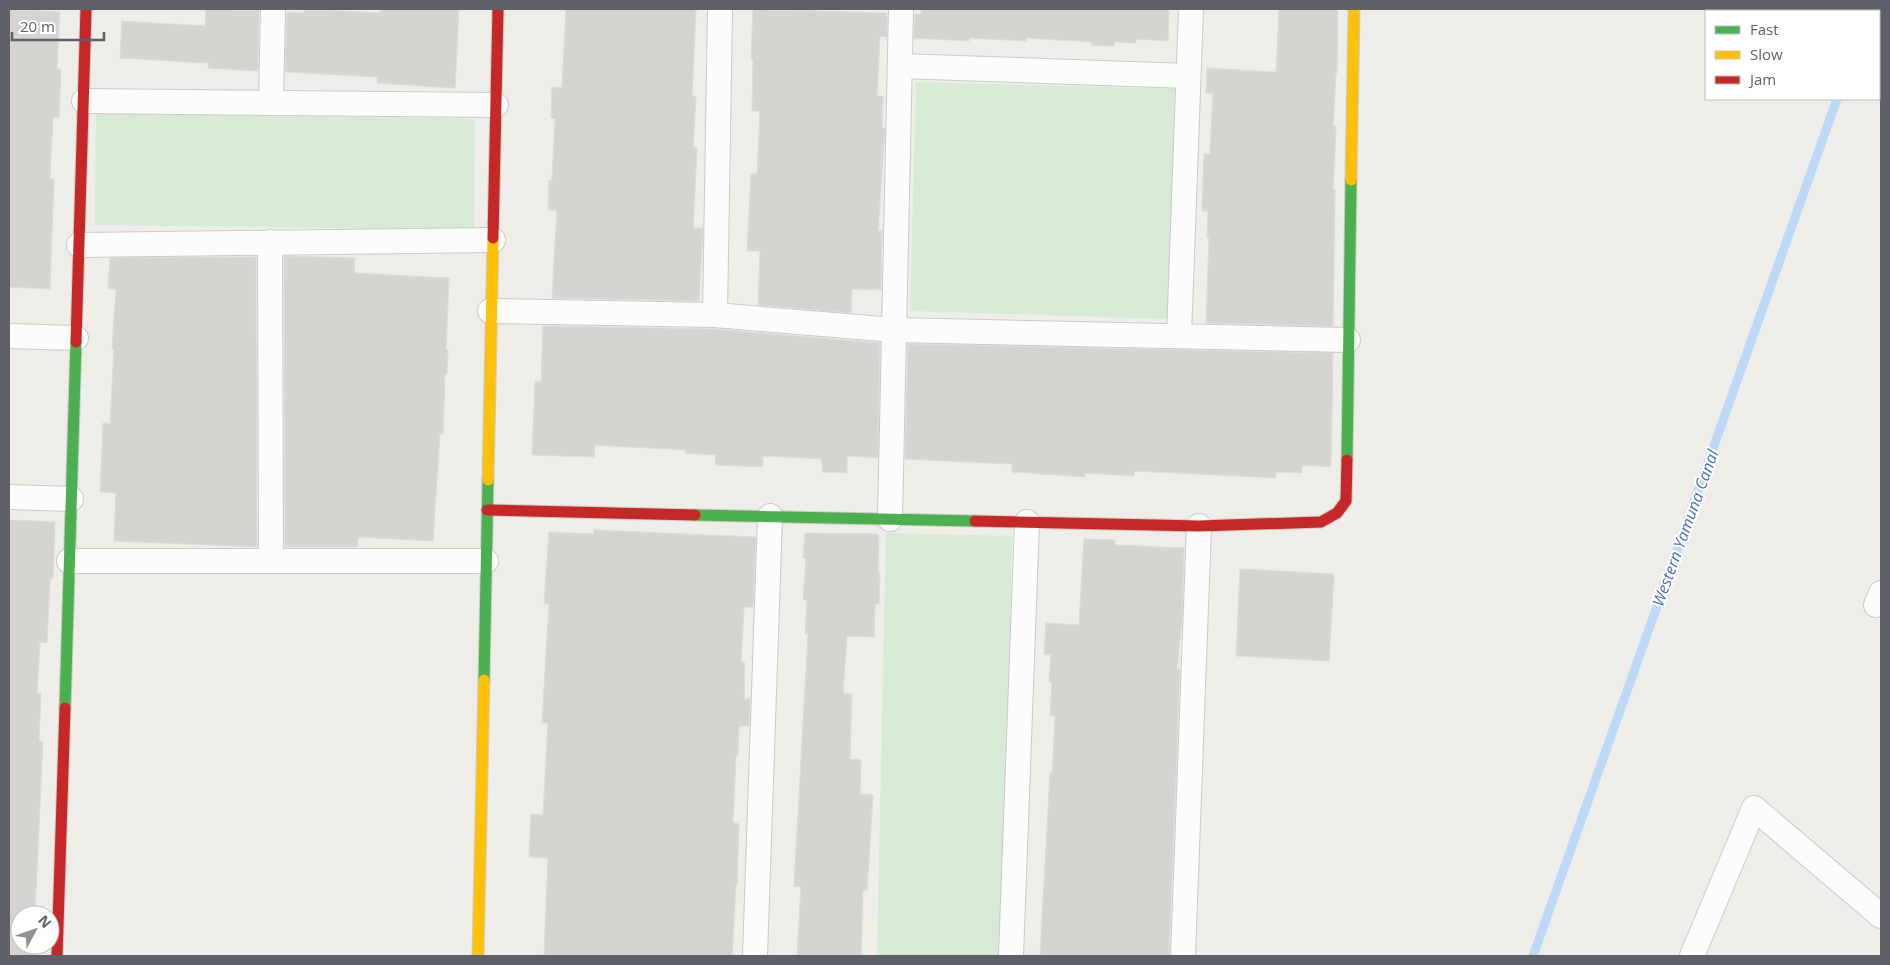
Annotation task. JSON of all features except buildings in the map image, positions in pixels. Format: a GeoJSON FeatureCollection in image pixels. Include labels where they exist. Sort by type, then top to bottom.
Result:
{"type":"FeatureCollection","features":[{"type":"Feature","properties":{"kind":"street"},"geometry":{"type":"LineString","coordinates":[[57,956],[86,9]]}},
{"type":"Feature","properties":{"kind":"street"},"geometry":{"type":"LineString","coordinates":[[271,103],[273,9]]}},
{"type":"Feature","properties":{"kind":"street"},"geometry":{"type":"LineString","coordinates":[[478,956],[490,312],[498,9]]}},
{"type":"Feature","properties":{"kind":"street"},"geometry":{"type":"LineString","coordinates":[[715,316],[720,9]]}},
{"type":"Feature","properties":{"kind":"street"},"geometry":{"type":"LineString","coordinates":[[890,519],[901,9]]}},
{"type":"Feature","properties":{"kind":"street"},"geometry":{"type":"LineString","coordinates":[[1179,336],[1191,9]]}},
{"type":"Feature","properties":{"kind":"street"},"geometry":{"type":"LineString","coordinates":[[487,510],[1199,526],[1321,522],[1337,513],[1346,501],[1354,9]]}},
{"type":"Feature","properties":{"kind":"street"},"geometry":{"type":"LineString","coordinates":[[900,66],[1188,76]]}},
{"type":"Feature","properties":{"kind":"street"},"geometry":{"type":"LineString","coordinates":[[84,101],[496,106]]}},
{"type":"Feature","properties":{"kind":"street"},"geometry":{"type":"LineString","coordinates":[[79,245],[493,240]]}},
{"type":"Feature","properties":{"kind":"street"},"geometry":{"type":"LineString","coordinates":[[270,242],[271,561]]}},
{"type":"Feature","properties":{"kind":"street"},"geometry":{"type":"LineString","coordinates":[[490,312],[715,316],[894,330],[1348,340]]}},
{"type":"Feature","properties":{"kind":"street"},"geometry":{"type":"LineString","coordinates":[[9,336],[76,338]]}},
{"type":"Feature","properties":{"kind":"street"},"geometry":{"type":"LineString","coordinates":[[9,497],[71,499]]}},
{"type":"Feature","properties":{"kind":"street"},"geometry":{"type":"LineString","coordinates":[[755,956],[770,516]]}},
{"type":"Feature","properties":{"kind":"street"},"geometry":{"type":"LineString","coordinates":[[1011,956],[1027,522]]}},
{"type":"Feature","properties":{"kind":"street"},"geometry":{"type":"LineString","coordinates":[[1183,956],[1199,526]]}},
{"type":"Feature","properties":{"kind":"street"},"geometry":{"type":"LineString","coordinates":[[70,561],[486,561]]}},
{"type":"Feature","properties":{"kind":"street"},"geometry":{"type":"LineString","coordinates":[[1692,956],[1754,808],[1881,916]]}},
{"type":"Feature","properties":{"kind":"green space"},"geometry":{"type":"Polygon","coordinates":[[[916,82],[1175,89],[1169,319],[910,311],[916,82]]]}},
{"type":"Feature","properties":{"kind":"green space"},"geometry":{"type":"Polygon","coordinates":[[[96,113],[475,119],[474,230],[95,225],[96,113]]]}},
{"type":"Feature","properties":{"kind":"green space"},"geometry":{"type":"Polygon","coordinates":[[[886,533],[1012,536],[1003,956],[877,956],[886,533]]]}},
{"type":"Feature","properties":{"kind":"waterway","name":"Western Yamuna Canal"},"geometry":{"type":"LineString","coordinates":[[1533,956],[1837,100]]}},
{"type":"Feature","properties":{"kind":"traffic: fast"},"geometry":{"type":"LineString","coordinates":[[1347,460],[1351,180]]}},
{"type":"Feature","properties":{"kind":"traffic: fast"},"geometry":{"type":"LineString","coordinates":[[65,708],[76,342]]}},
{"type":"Feature","properties":{"kind":"traffic: fast"},"geometry":{"type":"LineString","coordinates":[[484,680],[488,480]]}},
{"type":"Feature","properties":{"kind":"traffic: fast"},"geometry":{"type":"LineString","coordinates":[[695,515],[975,521]]}},
{"type":"Feature","properties":{"kind":"traffic: slow"},"geometry":{"type":"LineString","coordinates":[[1351,180],[1354,9]]}},
{"type":"Feature","properties":{"kind":"traffic: slow"},"geometry":{"type":"LineString","coordinates":[[488,480],[493,238]]}},
{"type":"Feature","properties":{"kind":"traffic: slow"},"geometry":{"type":"LineString","coordinates":[[478,956],[484,680]]}},
{"type":"Feature","properties":{"kind":"traffic: jam"},"geometry":{"type":"LineString","coordinates":[[76,342],[86,9]]}},
{"type":"Feature","properties":{"kind":"traffic: jam"},"geometry":{"type":"LineString","coordinates":[[493,238],[498,9]]}},
{"type":"Feature","properties":{"kind":"traffic: jam"},"geometry":{"type":"LineString","coordinates":[[975,521],[1199,526],[1321,522],[1337,513],[1346,501],[1347,460]]}},
{"type":"Feature","properties":{"kind":"traffic: jam"},"geometry":{"type":"LineString","coordinates":[[487,510],[695,515]]}},
{"type":"Feature","properties":{"kind":"traffic: jam"},"geometry":{"type":"LineString","coordinates":[[57,956],[65,708]]}}]}
